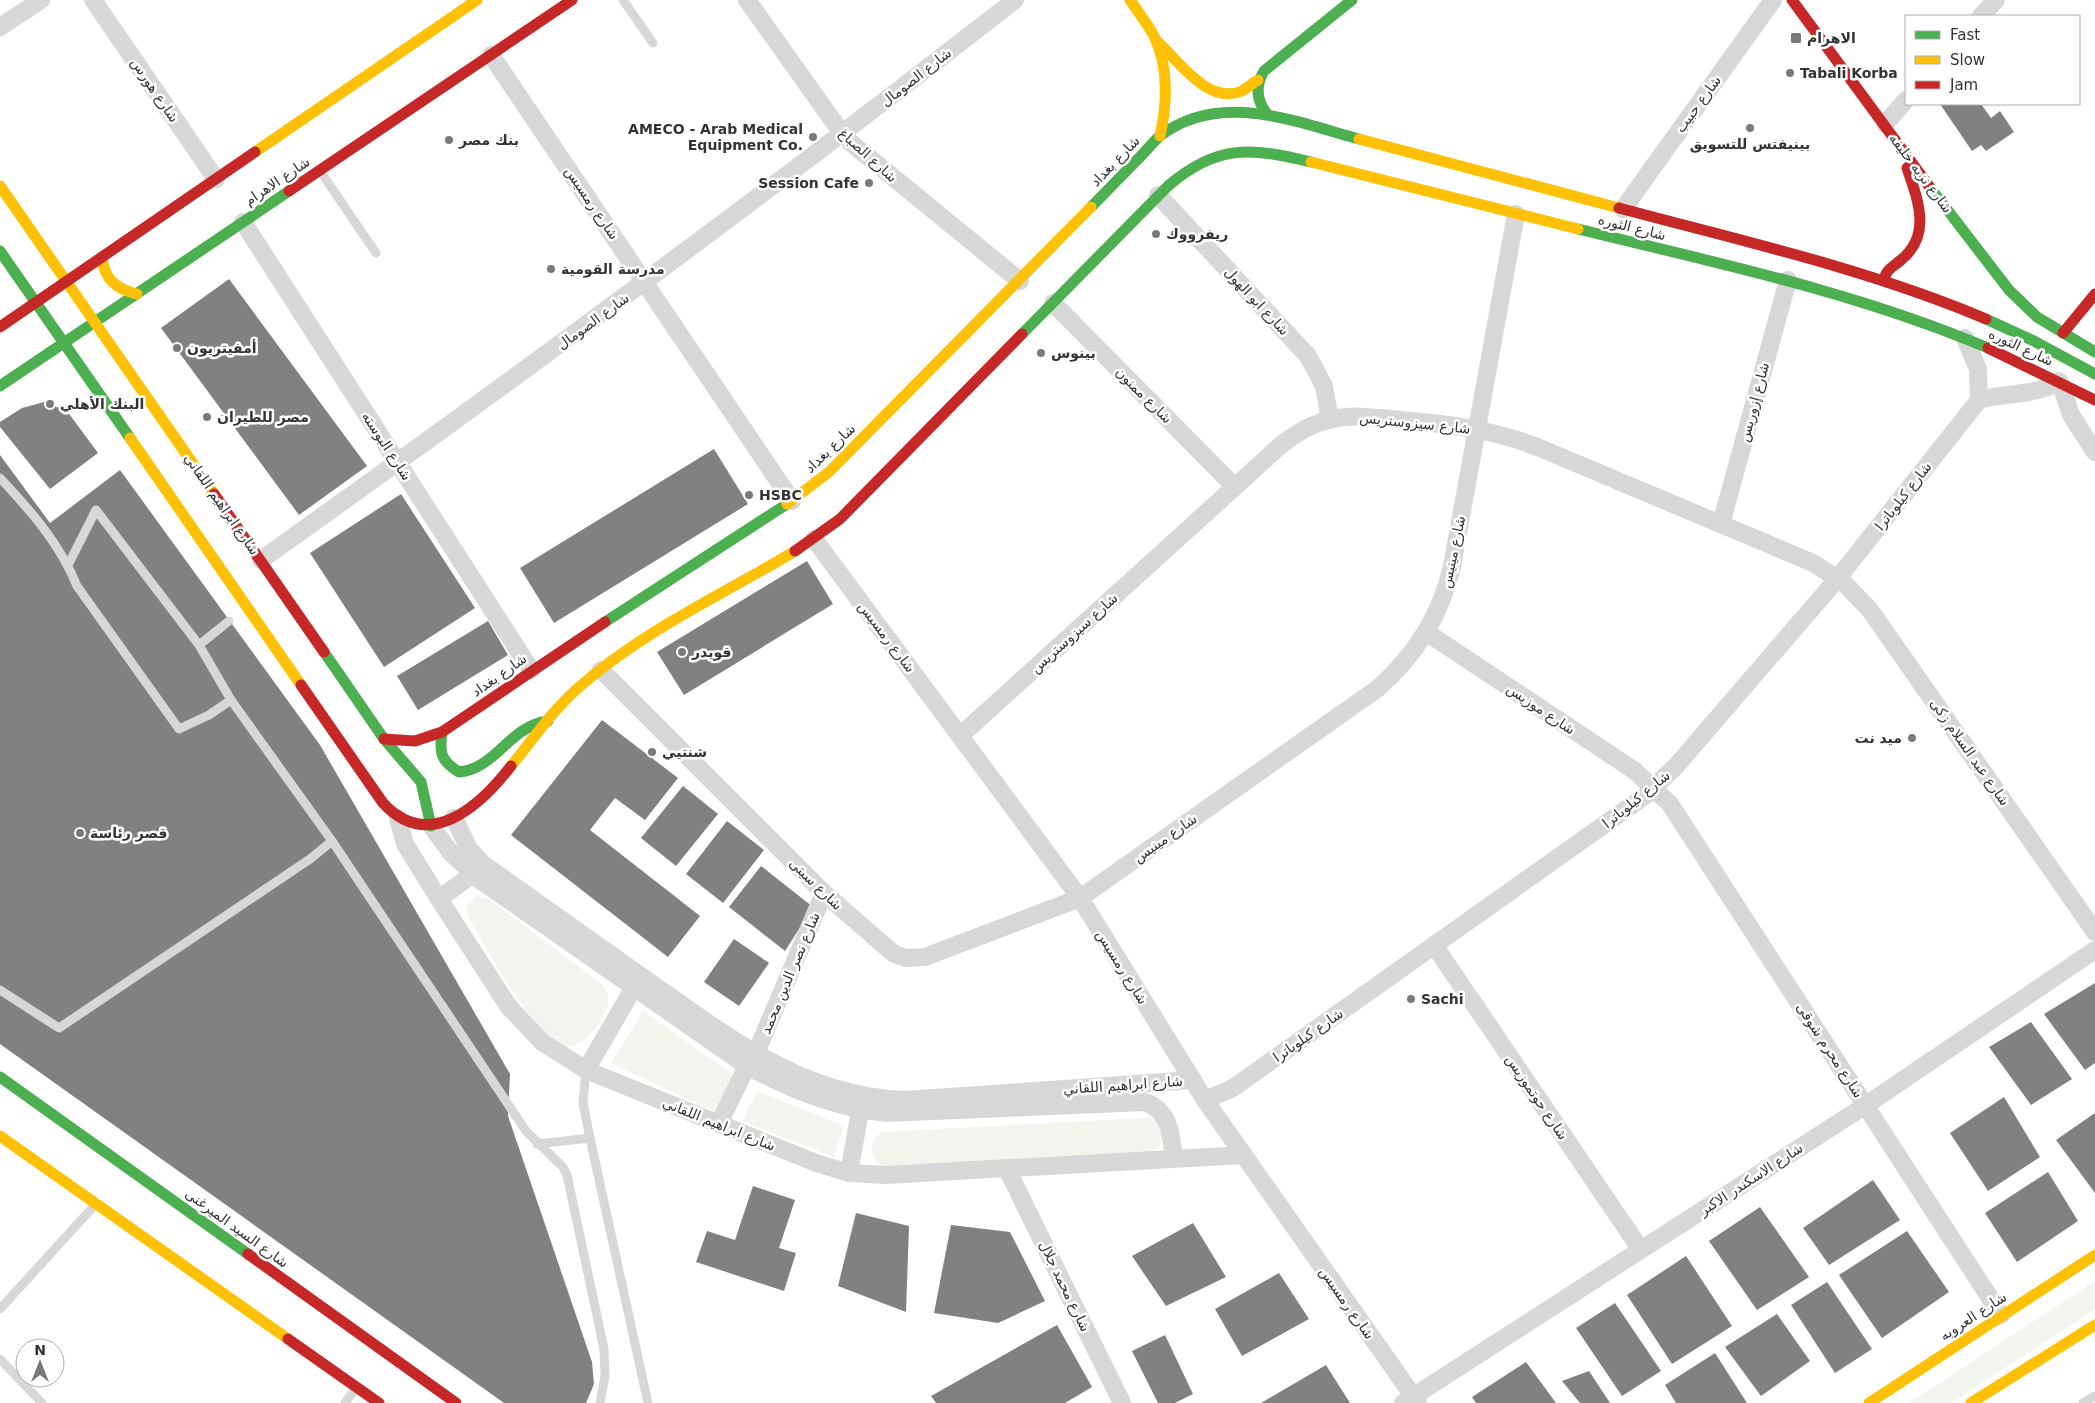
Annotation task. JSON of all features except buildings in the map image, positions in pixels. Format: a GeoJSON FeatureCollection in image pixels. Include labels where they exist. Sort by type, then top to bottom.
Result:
{"type":"FeatureCollection","features":[{"type":"Feature","properties":{"kind":"main road"},"geometry":{"type":"LineString","coordinates":[[0,327],[216,179],[457,6],[477,0]]}},
{"type":"Feature","properties":{"kind":"main road","name":"شارع الاهرام"},"geometry":{"type":"LineString","coordinates":[[0,386],[572,0]]}},
{"type":"Feature","properties":{"kind":"main road"},"geometry":{"type":"LineString","coordinates":[[1130,0],[1156,42],[1163,66],[1165,92],[1160,136]]}},
{"type":"Feature","properties":{"kind":"main road"},"geometry":{"type":"LineString","coordinates":[[1156,42],[1177,59],[1199,84],[1210,90],[1222,93],[1235,92],[1248,88],[1258,80],[1267,67],[1352,0]]}},
{"type":"Feature","properties":{"kind":"main road","name":"شارع نزيه خليفه"},"geometry":{"type":"LineString","coordinates":[[1792,0],[1885,124],[1902,151],[2020,301],[2037,317],[2063,333]]}},
{"type":"Feature","properties":{"kind":"main road"},"geometry":{"type":"LineString","coordinates":[[1258,80],[1257,96],[1267,114]]}},
{"type":"Feature","properties":{"kind":"main road","name":"شارع الثوره"},"geometry":{"type":"LineString","coordinates":[[1160,136],[1189,120],[1211,113],[1245,111],[1267,114],[1838,266],[1884,280],[1944,302],[2038,343]]}},
{"type":"Feature","properties":{"kind":"main road","name":"شارع بغداد"},"geometry":{"type":"LineString","coordinates":[[384,739],[415,741],[442,732],[531,670],[792,502],[828,472],[1020,281],[1160,136]]}},
{"type":"Feature","properties":{"kind":"main road","name":"شارع الثوره"},"geometry":{"type":"LineString","coordinates":[[1158,195],[1186,171],[1208,159],[1232,152],[1256,151],[1788,280],[1876,305],[1966,338],[2059,381],[2095,400]]}},
{"type":"Feature","properties":{"kind":"main road"},"geometry":{"type":"LineString","coordinates":[[1884,280],[1889,267],[1901,260],[1913,248],[1922,226],[1921,209],[1902,151]]}},
{"type":"Feature","properties":{"kind":"main road","name":"شارع ابراهيم اللقاني"},"geometry":{"type":"LineString","coordinates":[[0,186],[384,739],[422,782],[431,826]]}},
{"type":"Feature","properties":{"kind":"main road"},"geometry":{"type":"LineString","coordinates":[[403,806],[410,824],[431,826],[454,818],[498,783],[569,696],[601,670],[689,612],[785,558],[814,539],[848,512],[1158,195]]}},
{"type":"Feature","properties":{"kind":"main road"},"geometry":{"type":"LineString","coordinates":[[1964,230],[1968,252],[1986,280]]}},
{"type":"Feature","properties":{"kind":"main road"},"geometry":{"type":"LineString","coordinates":[[0,251],[383,803],[403,806]]}},
{"type":"Feature","properties":{"kind":"main road"},"geometry":{"type":"LineString","coordinates":[[102,257],[102,266],[110,283],[136,294]]}},
{"type":"Feature","properties":{"kind":"main road"},"geometry":{"type":"LineString","coordinates":[[2095,294],[2063,333],[2095,352]]}},
{"type":"Feature","properties":{"kind":"main road"},"geometry":{"type":"LineString","coordinates":[[2015,320],[2038,343],[2095,374]]}},
{"type":"Feature","properties":{"kind":"main road"},"geometry":{"type":"LineString","coordinates":[[442,732],[440,750],[444,761],[455,770],[468,772],[488,761],[522,726],[534,721],[548,721]]}},
{"type":"Feature","properties":{"kind":"main road"},"geometry":{"type":"LineString","coordinates":[[403,806],[422,782]]}},
{"type":"Feature","properties":{"kind":"main road","name":"شارع السيد الميرغنى"},"geometry":{"type":"LineString","coordinates":[[0,1077],[456,1403]]}},
{"type":"Feature","properties":{"kind":"main road"},"geometry":{"type":"LineString","coordinates":[[0,1136],[95,1205],[379,1403]]}},
{"type":"Feature","properties":{"kind":"main road","name":"شارع العروبه"},"geometry":{"type":"LineString","coordinates":[[1869,1403],[2095,1255]]}},
{"type":"Feature","properties":{"kind":"main road"},"geometry":{"type":"LineString","coordinates":[[1971,1403],[2095,1325]]}},
{"type":"Feature","properties":{"kind":"street","name":"شارع هورس"},"geometry":{"type":"LineString","coordinates":[[93,0],[216,179]]}},
{"type":"Feature","properties":{"kind":"street","name":"شارع الصباغ"},"geometry":{"type":"LineString","coordinates":[[747,0],[843,134],[859,150],[1020,281]]}},
{"type":"Feature","properties":{"kind":"street","name":"شارع الصومال"},"geometry":{"type":"LineString","coordinates":[[261,560],[646,282],[843,134],[1015,0]]}},
{"type":"Feature","properties":{"kind":"street","name":"شارع حبيب"},"geometry":{"type":"LineString","coordinates":[[1623,209],[1773,0]]}},
{"type":"Feature","properties":{"kind":"street"},"geometry":{"type":"LineString","coordinates":[[1982,15],[1996,0]]}},
{"type":"Feature","properties":{"kind":"street"},"geometry":{"type":"LineString","coordinates":[[0,27],[39,1]]}},
{"type":"Feature","properties":{"kind":"street","name":"شارع رمسيس"},"geometry":{"type":"LineString","coordinates":[[491,55],[646,282],[792,502]]}},
{"type":"Feature","properties":{"kind":"street"},"geometry":{"type":"LineString","coordinates":[[1885,124],[1905,101]]}},
{"type":"Feature","properties":{"kind":"street","name":"شارع ابو الهول"},"geometry":{"type":"LineString","coordinates":[[1158,195],[1308,356],[1324,386],[1330,420]]}},
{"type":"Feature","properties":{"kind":"street","name":"شارع مينيس"},"geometry":{"type":"LineString","coordinates":[[1080,898],[1377,689],[1407,659],[1426,632],[1440,605],[1450,576],[1516,214]]}},
{"type":"Feature","properties":{"kind":"street","name":"شارع البوسته"},"geometry":{"type":"LineString","coordinates":[[243,222],[531,670]]}},
{"type":"Feature","properties":{"kind":"street","name":"شارع إزوريس"},"geometry":{"type":"LineString","coordinates":[[1721,524],[1788,280]]}},
{"type":"Feature","properties":{"kind":"street","name":"شارع ممنون"},"geometry":{"type":"LineString","coordinates":[[1053,303],[1235,487]]}},
{"type":"Feature","properties":{"kind":"street"},"geometry":{"type":"LineString","coordinates":[[1966,338],[1978,369],[1979,400],[1999,395],[2036,391],[2059,381],[2071,415],[2095,452]]}},
{"type":"Feature","properties":{"kind":"street","name":"شارع كيلوباترا"},"geometry":{"type":"LineString","coordinates":[[1205,1100],[1233,1088],[1628,809],[1654,787],[1676,766],[1838,578],[1979,400]]}},
{"type":"Feature","properties":{"kind":"street","name":"شارع سيزوستريس"},"geometry":{"type":"LineString","coordinates":[[960,736],[1290,438],[1309,427],[1330,420],[1365,417],[1476,429],[1527,443],[1813,563],[1838,578]]}},
{"type":"Feature","properties":{"kind":"street","name":"شارع رمسيس"},"geometry":{"type":"LineString","coordinates":[[814,539],[1080,898],[1205,1100],[1411,1401]]}},
{"type":"Feature","properties":{"kind":"street","name":"شارع عبد السلام زكى"},"geometry":{"type":"LineString","coordinates":[[1838,578],[1855,592],[1870,610],[2095,932]]}},
{"type":"Feature","properties":{"kind":"street","name":"شارع موزيس"},"geometry":{"type":"LineString","coordinates":[[1426,632],[1628,766],[1654,787]]}},
{"type":"Feature","properties":{"kind":"street","name":"شارع سيتى"},"geometry":{"type":"LineString","coordinates":[[601,670],[824,893],[889,950],[900,956],[912,959],[925,957],[1080,898]]}},
{"type":"Feature","properties":{"kind":"street","name":"شارع محرم شوقى"},"geometry":{"type":"LineString","coordinates":[[1654,787],[1679,816],[2002,1315]]}},
{"type":"Feature","properties":{"kind":"street","name":"شارع ابراهيم اللقاني"},"geometry":{"type":"LineString","coordinates":[[403,806],[405,844],[515,1015],[549,1048],[586,1070],[816,1163],[849,1173],[885,1176],[1244,1155]]}},
{"type":"Feature","properties":{"kind":"street","name":"شارع ابراهيم اللقاني"},"geometry":{"type":"LineString","coordinates":[[454,818],[469,849],[483,864],[701,1018],[751,1060],[826,1088],[889,1100],[920,1100],[1193,1080]]}},
{"type":"Feature","properties":{"kind":"street","name":"شارع ابراهيم اللقاني"},"geometry":{"type":"LineString","coordinates":[[431,826],[451,853],[473,874],[633,988],[804,1094],[860,1111],[912,1114],[1144,1102],[1153,1105],[1166,1118],[1170,1126],[1174,1159]]}},
{"type":"Feature","properties":{"kind":"street"},"geometry":{"type":"LineString","coordinates":[[439,899],[473,874]]}},
{"type":"Feature","properties":{"kind":"street","name":"شارع نصر الدين محمد"},"geometry":{"type":"LineString","coordinates":[[719,1123],[751,1060],[824,893]]}},
{"type":"Feature","properties":{"kind":"street","name":"شارع حوتموزيس"},"geometry":{"type":"LineString","coordinates":[[1434,945],[1641,1250]]}},
{"type":"Feature","properties":{"kind":"street","name":"شارع الاسكندر الاكبر"},"geometry":{"type":"LineString","coordinates":[[1411,1401],[1866,1105],[2095,950]]}},
{"type":"Feature","properties":{"kind":"street"},"geometry":{"type":"LineString","coordinates":[[586,1070],[633,988]]}},
{"type":"Feature","properties":{"kind":"street"},"geometry":{"type":"LineString","coordinates":[[849,1173],[860,1111]]}},
{"type":"Feature","properties":{"kind":"street","name":"شارع محمد جلال"},"geometry":{"type":"LineString","coordinates":[[1007,1170],[1122,1403]]}},
{"type":"Feature","properties":{"kind":"lane"},"geometry":{"type":"LineString","coordinates":[[623,0],[653,43]]}},
{"type":"Feature","properties":{"kind":"lane"},"geometry":{"type":"LineString","coordinates":[[320,170],[376,253]]}},
{"type":"Feature","properties":{"kind":"lane"},"geometry":{"type":"LineString","coordinates":[[0,478],[33,512],[68,564],[77,586],[179,729],[209,715],[231,700]]}},
{"type":"Feature","properties":{"kind":"lane"},"geometry":{"type":"LineString","coordinates":[[68,564],[96,510],[199,645],[231,700],[332,842],[526,1131],[537,1144],[563,1167],[567,1175],[603,1340],[605,1376],[600,1403]]}},
{"type":"Feature","properties":{"kind":"lane"},"geometry":{"type":"LineString","coordinates":[[199,645],[229,621]]}},
{"type":"Feature","properties":{"kind":"lane"},"geometry":{"type":"LineString","coordinates":[[0,990],[59,1028],[310,860],[332,842]]}},
{"type":"Feature","properties":{"kind":"lane"},"geometry":{"type":"LineString","coordinates":[[586,1070],[583,1103],[648,1403]]}},
{"type":"Feature","properties":{"kind":"lane"},"geometry":{"type":"LineString","coordinates":[[537,1144],[590,1138]]}},
{"type":"Feature","properties":{"kind":"lane"},"geometry":{"type":"LineString","coordinates":[[0,1309],[95,1205]]}},
{"type":"Feature","properties":{"kind":"lane"},"geometry":{"type":"LineString","coordinates":[[0,1359],[42,1403]]}},
{"type":"Feature","properties":{"kind":"lane"},"geometry":{"type":"LineString","coordinates":[[345,1403],[356,1388]]}},
{"type":"Feature","properties":{"kind":"lane"},"geometry":{"type":"LineString","coordinates":[[2083,1403],[2095,1396]]}},
{"type":"Feature","properties":{"kind":"shaded area"},"geometry":{"type":"Polygon","coordinates":[[[476,896],[489,899],[603,985],[608,1003],[602,1018],[590,1035],[574,1045],[566,1047],[558,1044],[533,1020],[508,985],[467,916],[467,904],[476,896]]]}},
{"type":"Feature","properties":{"kind":"shaded area"},"geometry":{"type":"Polygon","coordinates":[[[643,1011],[735,1076],[713,1111],[611,1063],[643,1011]]]}},
{"type":"Feature","properties":{"kind":"shaded area"},"geometry":{"type":"Polygon","coordinates":[[[757,1091],[844,1126],[834,1157],[742,1121],[757,1091]]]}},
{"type":"Feature","properties":{"kind":"shaded area"},"geometry":{"type":"Polygon","coordinates":[[[1146,1118],[1157,1121],[1164,1137],[1159,1148],[1149,1153],[883,1166],[874,1158],[871,1149],[874,1140],[883,1132],[1146,1118]]]}},
{"type":"Feature","properties":{"kind":"shaded area"},"geometry":{"type":"Polygon","coordinates":[[[2095,1281],[2095,1309],[1951,1403],[1909,1403],[2095,1281]]]}},
{"type":"Feature","properties":{"kind":"traffic: fast"},"geometry":{"type":"LineString","coordinates":[[1267,114],[1263,109],[1258,93],[1259,82],[1264,71],[1352,0]]}},
{"type":"Feature","properties":{"kind":"traffic: fast"},"geometry":{"type":"LineString","coordinates":[[1091,207],[1160,136],[1183,122],[1208,115],[1233,112],[1284,118],[1359,139]]}},
{"type":"Feature","properties":{"kind":"traffic: fast"},"geometry":{"type":"LineString","coordinates":[[1022,334],[1168,186],[1186,172],[1203,162],[1236,153],[1271,154],[1311,162]]}},
{"type":"Feature","properties":{"kind":"traffic: fast"},"geometry":{"type":"LineString","coordinates":[[1929,186],[2009,290],[2037,317],[2095,352]]}},
{"type":"Feature","properties":{"kind":"traffic: fast"},"geometry":{"type":"LineString","coordinates":[[0,386],[289,191]]}},
{"type":"Feature","properties":{"kind":"traffic: fast"},"geometry":{"type":"LineString","coordinates":[[1578,229],[1786,280],[1888,311],[1988,348]]}},
{"type":"Feature","properties":{"kind":"traffic: fast"},"geometry":{"type":"LineString","coordinates":[[0,251],[130,438]]}},
{"type":"Feature","properties":{"kind":"traffic: fast"},"geometry":{"type":"LineString","coordinates":[[1986,319],[2034,341],[2095,374]]}},
{"type":"Feature","properties":{"kind":"traffic: fast"},"geometry":{"type":"LineString","coordinates":[[605,622],[787,504]]}},
{"type":"Feature","properties":{"kind":"traffic: fast"},"geometry":{"type":"LineString","coordinates":[[324,652],[384,739],[421,782],[431,826]]}},
{"type":"Feature","properties":{"kind":"traffic: fast"},"geometry":{"type":"LineString","coordinates":[[442,732],[441,751],[443,756],[448,764],[459,772],[472,769],[483,763],[523,731],[548,721]]}},
{"type":"Feature","properties":{"kind":"traffic: fast"},"geometry":{"type":"LineString","coordinates":[[0,1077],[248,1254]]}},
{"type":"Feature","properties":{"kind":"traffic: slow"},"geometry":{"type":"LineString","coordinates":[[255,152],[477,0]]}},
{"type":"Feature","properties":{"kind":"traffic: slow"},"geometry":{"type":"LineString","coordinates":[[1130,0],[1154,36],[1162,60],[1165,98],[1160,136]]}},
{"type":"Feature","properties":{"kind":"traffic: slow"},"geometry":{"type":"LineString","coordinates":[[1157,41],[1195,79],[1217,92],[1229,94],[1242,91],[1258,80]]}},
{"type":"Feature","properties":{"kind":"traffic: slow"},"geometry":{"type":"LineString","coordinates":[[1359,139],[1619,208]]}},
{"type":"Feature","properties":{"kind":"traffic: slow"},"geometry":{"type":"LineString","coordinates":[[1311,162],[1578,229]]}},
{"type":"Feature","properties":{"kind":"traffic: slow"},"geometry":{"type":"LineString","coordinates":[[0,186],[214,494]]}},
{"type":"Feature","properties":{"kind":"traffic: slow"},"geometry":{"type":"LineString","coordinates":[[787,504],[829,472],[1091,207]]}},
{"type":"Feature","properties":{"kind":"traffic: slow"},"geometry":{"type":"LineString","coordinates":[[102,257],[105,271],[112,282],[123,289],[137,294]]}},
{"type":"Feature","properties":{"kind":"traffic: slow"},"geometry":{"type":"LineString","coordinates":[[130,438],[301,685]]}},
{"type":"Feature","properties":{"kind":"traffic: slow"},"geometry":{"type":"LineString","coordinates":[[511,766],[560,706],[578,688],[603,668],[656,631],[795,551]]}},
{"type":"Feature","properties":{"kind":"traffic: slow"},"geometry":{"type":"LineString","coordinates":[[0,1136],[288,1339]]}},
{"type":"Feature","properties":{"kind":"traffic: slow"},"geometry":{"type":"LineString","coordinates":[[1869,1403],[2095,1255]]}},
{"type":"Feature","properties":{"kind":"traffic: slow"},"geometry":{"type":"LineString","coordinates":[[1971,1403],[2095,1325]]}},
{"type":"Feature","properties":{"kind":"traffic: jam"},"geometry":{"type":"LineString","coordinates":[[289,191],[572,0]]}},
{"type":"Feature","properties":{"kind":"traffic: jam"},"geometry":{"type":"LineString","coordinates":[[1792,0],[1929,186]]}},
{"type":"Feature","properties":{"kind":"traffic: jam"},"geometry":{"type":"LineString","coordinates":[[0,327],[255,152]]}},
{"type":"Feature","properties":{"kind":"traffic: jam"},"geometry":{"type":"LineString","coordinates":[[1884,280],[1888,271],[1911,250],[1917,240],[1920,217],[1915,192],[1907,168]]}},
{"type":"Feature","properties":{"kind":"traffic: jam"},"geometry":{"type":"LineString","coordinates":[[1619,208],[1804,257],[1896,285],[1986,319]]}},
{"type":"Feature","properties":{"kind":"traffic: jam"},"geometry":{"type":"LineString","coordinates":[[2063,333],[2095,294]]}},
{"type":"Feature","properties":{"kind":"traffic: jam"},"geometry":{"type":"LineString","coordinates":[[795,551],[840,519],[1022,334]]}},
{"type":"Feature","properties":{"kind":"traffic: jam"},"geometry":{"type":"LineString","coordinates":[[1988,348],[2095,400]]}},
{"type":"Feature","properties":{"kind":"traffic: jam"},"geometry":{"type":"LineString","coordinates":[[214,494],[324,652]]}},
{"type":"Feature","properties":{"kind":"traffic: jam"},"geometry":{"type":"LineString","coordinates":[[384,739],[415,741],[442,732],[605,622]]}},
{"type":"Feature","properties":{"kind":"traffic: jam"},"geometry":{"type":"LineString","coordinates":[[301,685],[383,803],[400,817],[418,824],[436,824],[453,818],[484,796],[511,766]]}},
{"type":"Feature","properties":{"kind":"traffic: jam"},"geometry":{"type":"LineString","coordinates":[[248,1254],[456,1403]]}},
{"type":"Feature","properties":{"kind":"traffic: jam"},"geometry":{"type":"LineString","coordinates":[[288,1339],[379,1403]]}},
{"type":"Feature","properties":{"kind":"place","name":"الاهرام"},"geometry":{"type":"Point","coordinates":[1796,38]}},
{"type":"Feature","properties":{"kind":"place","name":"Tabali Korba"},"geometry":{"type":"Point","coordinates":[1790,73]}},
{"type":"Feature","properties":{"kind":"place","name":"بينيفتس للتسويق"},"geometry":{"type":"Point","coordinates":[1750,128]}},
{"type":"Feature","properties":{"kind":"place","name":"AMECO - Arab Medical Equipment Co."},"geometry":{"type":"Point","coordinates":[813,137]}},
{"type":"Feature","properties":{"kind":"place","name":"بنك مصر"},"geometry":{"type":"Point","coordinates":[449,140]}},
{"type":"Feature","properties":{"kind":"place","name":"Session Cafe"},"geometry":{"type":"Point","coordinates":[869,183]}},
{"type":"Feature","properties":{"kind":"place","name":"ريفرووك"},"geometry":{"type":"Point","coordinates":[1156,234]}},
{"type":"Feature","properties":{"kind":"place","name":"مدرسة القومية"},"geometry":{"type":"Point","coordinates":[551,269]}},
{"type":"Feature","properties":{"kind":"place","name":"أمفيتريون"},"geometry":{"type":"Point","coordinates":[177,348]}},
{"type":"Feature","properties":{"kind":"place","name":"بينوس"},"geometry":{"type":"Point","coordinates":[1041,353]}},
{"type":"Feature","properties":{"kind":"place","name":"البنك الأهلي"},"geometry":{"type":"Point","coordinates":[50,404]}},
{"type":"Feature","properties":{"kind":"place","name":"مصر للطيران"},"geometry":{"type":"Point","coordinates":[207,417]}},
{"type":"Feature","properties":{"kind":"place","name":"HSBC"},"geometry":{"type":"Point","coordinates":[749,495]}},
{"type":"Feature","properties":{"kind":"place","name":"قويدر"},"geometry":{"type":"Point","coordinates":[682,652]}},
{"type":"Feature","properties":{"kind":"place","name":"ميد نت"},"geometry":{"type":"Point","coordinates":[1912,738]}},
{"type":"Feature","properties":{"kind":"place","name":"شنتيي"},"geometry":{"type":"Point","coordinates":[652,752]}},
{"type":"Feature","properties":{"kind":"place","name":"قصر رئاسة"},"geometry":{"type":"Point","coordinates":[80,833]}},
{"type":"Feature","properties":{"kind":"place","name":"Sachi"},"geometry":{"type":"Point","coordinates":[1411,999]}}]}
